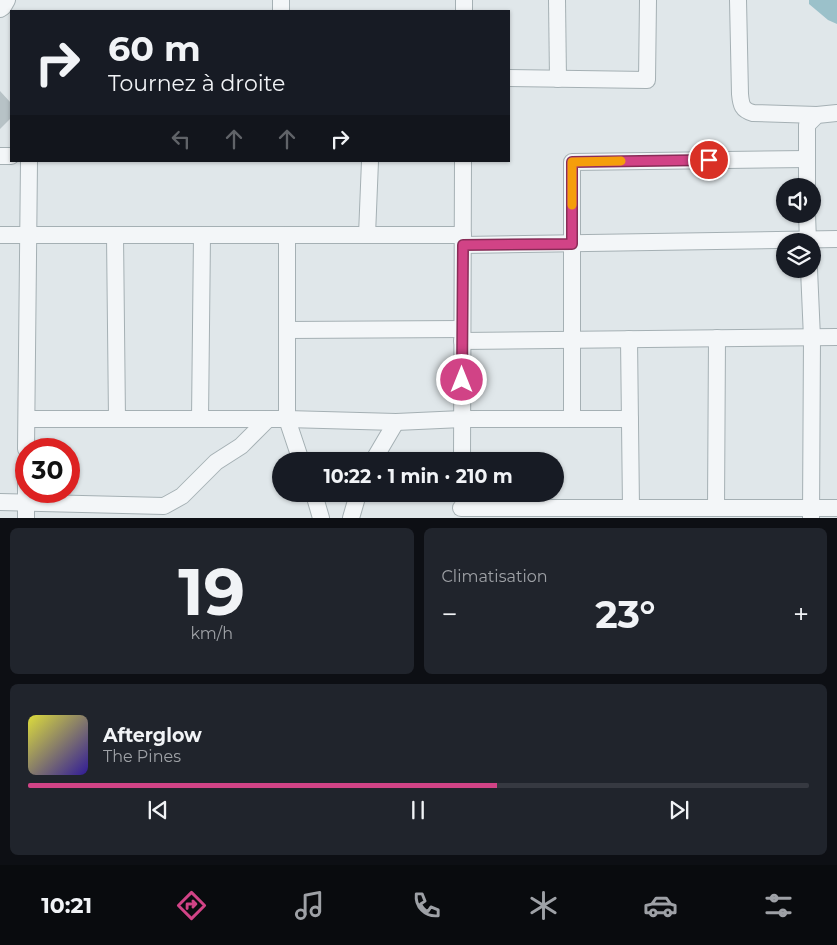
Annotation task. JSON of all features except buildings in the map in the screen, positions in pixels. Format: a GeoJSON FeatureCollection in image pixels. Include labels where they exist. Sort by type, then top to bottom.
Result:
{"type":"FeatureCollection","features":[{"type":"Feature","properties":{"kind":"street"},"geometry":{"type":"LineString","coordinates":[[0,10],[4,8],[7,0]]}},
{"type":"Feature","properties":{"kind":"street"},"geometry":{"type":"LineString","coordinates":[[557,0],[558,79]]}},
{"type":"Feature","properties":{"kind":"street"},"geometry":{"type":"LineString","coordinates":[[510,78],[647,80],[648,0]]}},
{"type":"Feature","properties":{"kind":"street"},"geometry":{"type":"LineString","coordinates":[[738,0],[740,94],[741,105],[744,110],[753,114],[837,114]]}},
{"type":"Feature","properties":{"kind":"street"},"geometry":{"type":"LineString","coordinates":[[807,178],[808,124],[816,115]]}},
{"type":"Feature","properties":{"kind":"street"},"geometry":{"type":"LineString","coordinates":[[572,419],[572,162],[807,159]]}},
{"type":"Feature","properties":{"kind":"street"},"geometry":{"type":"LineString","coordinates":[[26,438],[29,162]]}},
{"type":"Feature","properties":{"kind":"street"},"geometry":{"type":"LineString","coordinates":[[367,235],[370,162]]}},
{"type":"Feature","properties":{"kind":"street"},"geometry":{"type":"LineString","coordinates":[[462,452],[463,162]]}},
{"type":"Feature","properties":{"kind":"street"},"geometry":{"type":"LineString","coordinates":[[0,235],[367,235],[572,244],[776,241]]}},
{"type":"Feature","properties":{"kind":"street"},"geometry":{"type":"LineString","coordinates":[[115,235],[117,419]]}},
{"type":"Feature","properties":{"kind":"street"},"geometry":{"type":"LineString","coordinates":[[200,419],[202,235]]}},
{"type":"Feature","properties":{"kind":"street"},"geometry":{"type":"LineString","coordinates":[[287,235],[287,419],[299,452]]}},
{"type":"Feature","properties":{"kind":"street"},"geometry":{"type":"LineString","coordinates":[[821,240],[837,239]]}},
{"type":"Feature","properties":{"kind":"street"},"geometry":{"type":"LineString","coordinates":[[809,278],[812,338],[811,513]]}},
{"type":"Feature","properties":{"kind":"street"},"geometry":{"type":"LineString","coordinates":[[287,330],[572,340],[837,337]]}},
{"type":"Feature","properties":{"kind":"street"},"geometry":{"type":"LineString","coordinates":[[716,508],[717,338]]}},
{"type":"Feature","properties":{"kind":"street"},"geometry":{"type":"LineString","coordinates":[[629,339],[630,419],[640,511]]}},
{"type":"Feature","properties":{"kind":"street"},"geometry":{"type":"LineString","coordinates":[[27,419],[287,419],[396,422],[462,419],[630,419]]}},
{"type":"Feature","properties":{"kind":"street"},"geometry":{"type":"LineString","coordinates":[[0,502],[26,510],[164,506],[182,496],[216,462],[241,446],[268,419]]}},
{"type":"Feature","properties":{"kind":"street"},"geometry":{"type":"LineString","coordinates":[[378,452],[396,422]]}},
{"type":"Feature","properties":{"kind":"street"},"geometry":{"type":"LineString","coordinates":[[316,502],[321,518]]}},
{"type":"Feature","properties":{"kind":"street"},"geometry":{"type":"LineString","coordinates":[[351,518],[356,502]]}},
{"type":"Feature","properties":{"kind":"street"},"geometry":{"type":"LineString","coordinates":[[461,506],[562,513],[716,508],[811,513],[837,508]]}},
{"type":"Feature","properties":{"kind":"water"},"geometry":{"type":"Polygon","coordinates":[[[809,0],[837,0],[837,24],[828,20],[809,4],[809,0]]]}},
{"type":"Feature","properties":{"kind":"slow traffic"},"geometry":{"type":"LineString","coordinates":[[572,205],[572,162],[621,161]]}},
{"type":"Feature","properties":{"kind":"route"},"geometry":{"type":"LineString","coordinates":[[462,380],[463,245],[572,244],[572,162],[709,160]]}}]}
